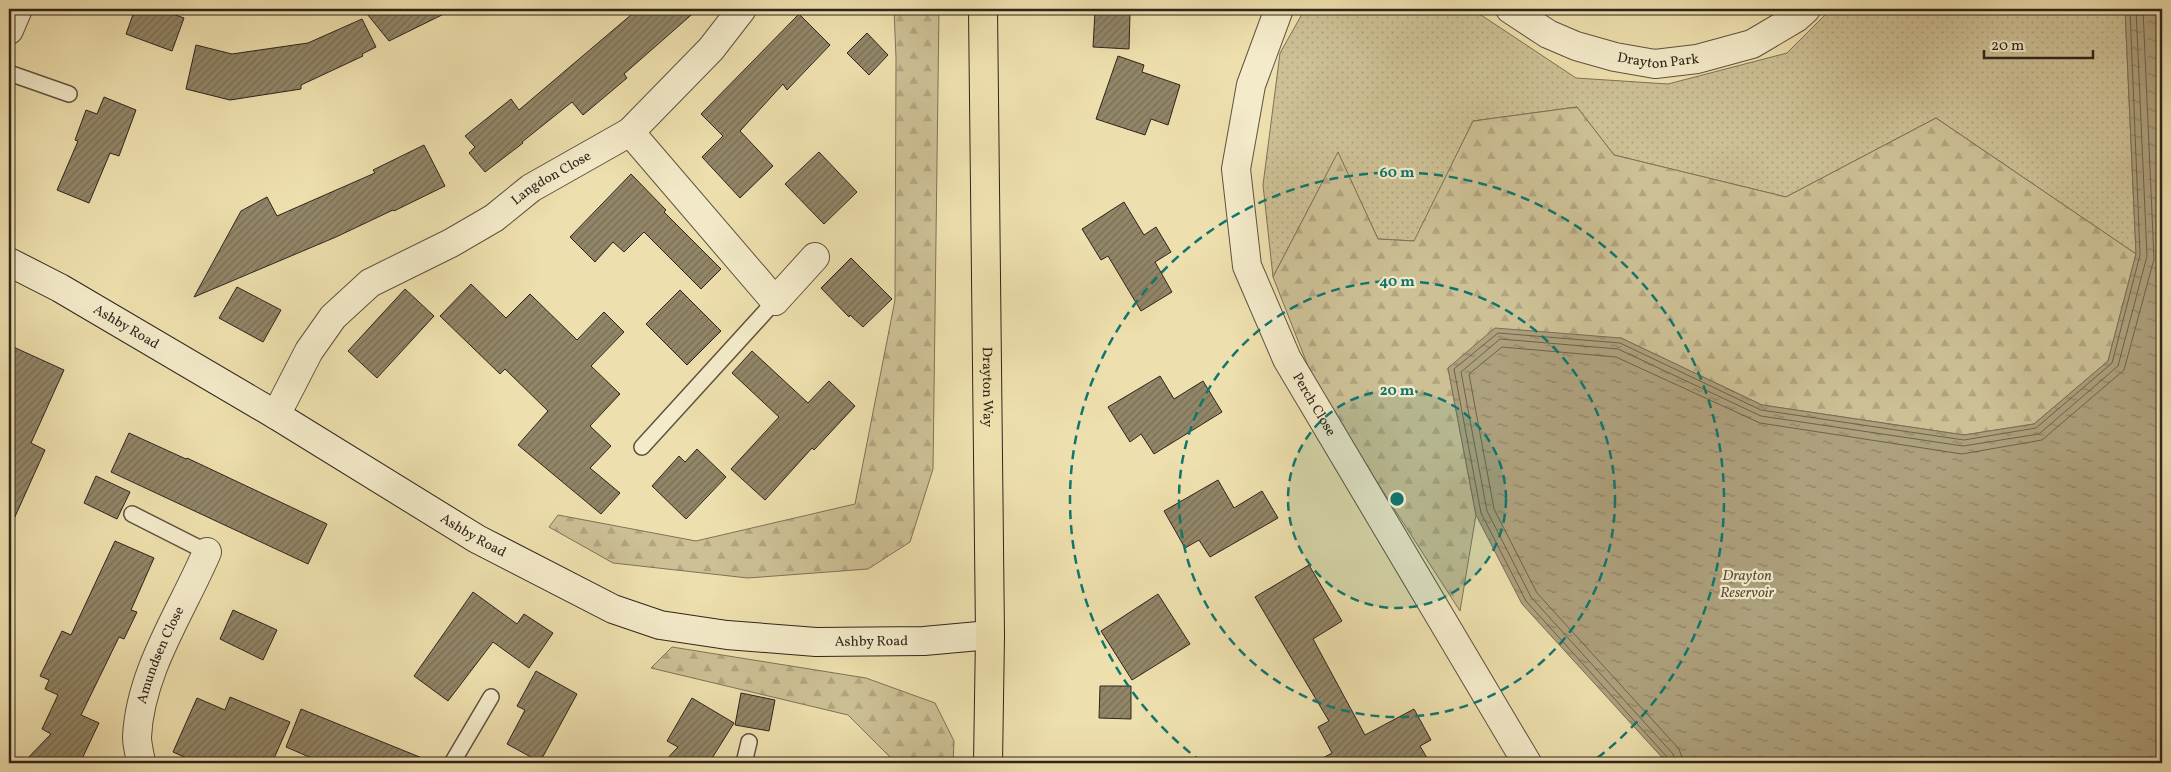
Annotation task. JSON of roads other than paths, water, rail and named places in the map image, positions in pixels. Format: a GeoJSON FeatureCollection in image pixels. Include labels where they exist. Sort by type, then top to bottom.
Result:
{"type":"FeatureCollection","features":[{"type":"Feature","properties":{"kind":"main road","name":"Drayton Way"},"geometry":{"type":"LineString","coordinates":[[983,9],[990,635],[988,763]]}},
{"type":"Feature","properties":{"kind":"street"},"geometry":{"type":"LineString","coordinates":[[9,30],[18,9]]}},
{"type":"Feature","properties":{"kind":"street","name":"Langdon Close"},"geometry":{"type":"LineString","coordinates":[[276,415],[309,350],[334,317],[370,284],[451,243],[494,218],[531,188],[630,132],[711,49],[742,9]]}},
{"type":"Feature","properties":{"kind":"street","name":"Perch Close"},"geometry":{"type":"LineString","coordinates":[[1279,9],[1251,85],[1236,169],[1247,266],[1287,359],[1527,763]]}},
{"type":"Feature","properties":{"kind":"street","name":"Drayton Park"},"geometry":{"type":"LineString","coordinates":[[1510,9],[1548,34],[1576,46],[1615,57],[1655,64],[1697,58],[1752,44],[1796,18],[1806,9]]}},
{"type":"Feature","properties":{"kind":"street"},"geometry":{"type":"LineString","coordinates":[[630,132],[775,300],[815,257]]}},
{"type":"Feature","properties":{"kind":"street","name":"Ashby Road"},"geometry":{"type":"LineString","coordinates":[[9,262],[60,288],[276,415],[477,539],[613,608],[660,625],[727,635],[816,642],[924,641],[990,635]]}},
{"type":"Feature","properties":{"kind":"street","name":"Amundsen Close"},"geometry":{"type":"LineString","coordinates":[[141,763],[137,738],[143,698],[157,659],[207,552]]}},
{"type":"Feature","properties":{"kind":"lane"},"geometry":{"type":"LineString","coordinates":[[9,73],[69,94]]}},
{"type":"Feature","properties":{"kind":"lane"},"geometry":{"type":"LineString","coordinates":[[642,447],[775,300]]}},
{"type":"Feature","properties":{"kind":"lane"},"geometry":{"type":"LineString","coordinates":[[132,514],[207,552]]}},
{"type":"Feature","properties":{"kind":"lane"},"geometry":{"type":"LineString","coordinates":[[452,763],[491,697]]}},
{"type":"Feature","properties":{"kind":"lane"},"geometry":{"type":"LineString","coordinates":[[744,763],[749,742]]}},
{"type":"Feature","properties":{"kind":"water","name":"Drayton Reservoir"},"geometry":{"type":"Polygon","coordinates":[[[2125,9],[2162,9],[2162,763],[1667,763],[1522,604],[1476,515],[1448,368],[1495,328],[1621,338],[1762,405],[1964,435],[2034,424],[2108,361],[2136,254],[2125,9]]]}}]}
